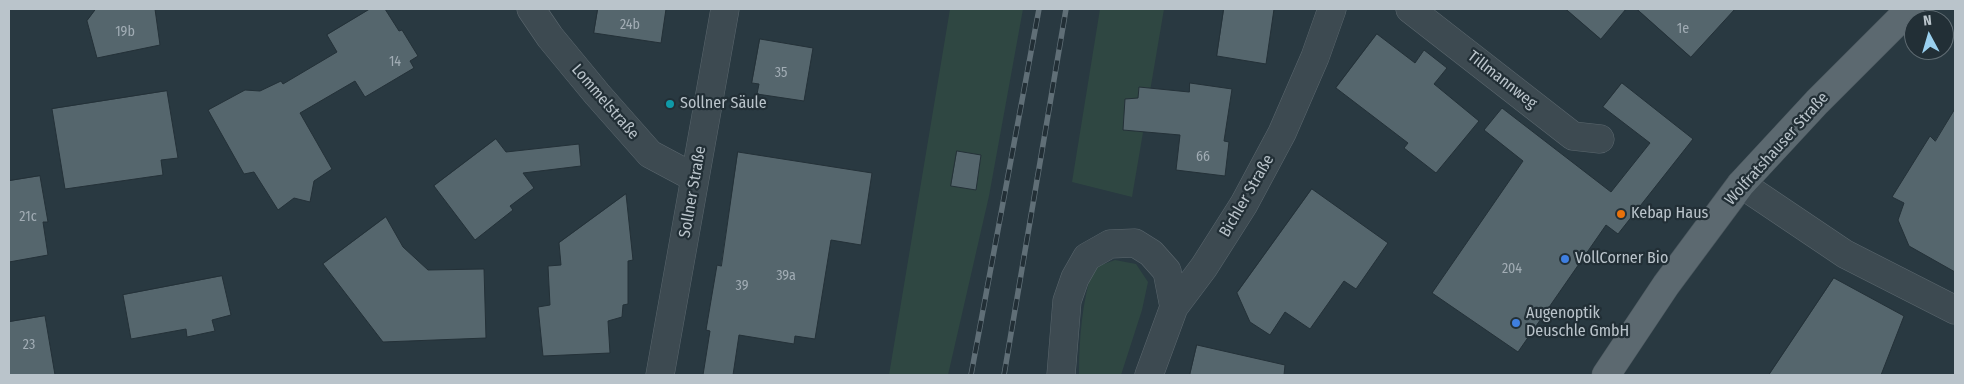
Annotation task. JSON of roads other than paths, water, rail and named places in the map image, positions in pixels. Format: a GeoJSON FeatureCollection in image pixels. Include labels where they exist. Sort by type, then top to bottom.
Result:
{"type":"FeatureCollection","features":[{"type":"Feature","properties":{"kind":"main road","name":"Wolfratshauser Straße"},"geometry":{"type":"LineString","coordinates":[[1606,375],[1666,285],[1741,184],[1818,102],[1910,9]]}},
{"type":"Feature","properties":{"kind":"street","name":"Lommelstraße"},"geometry":{"type":"LineString","coordinates":[[531,9],[550,37],[650,154],[695,178]]}},
{"type":"Feature","properties":{"kind":"street","name":"Sollner Straße"},"geometry":{"type":"LineString","coordinates":[[660,375],[725,9]]}},
{"type":"Feature","properties":{"kind":"street","name":"Bichler Straße"},"geometry":{"type":"LineString","coordinates":[[1149,375],[1174,307],[1204,267],[1244,204],[1278,140],[1315,57],[1332,9]]}},
{"type":"Feature","properties":{"kind":"street","name":"Tillmannweg"},"geometry":{"type":"LineString","coordinates":[[1410,9],[1574,136],[1600,139]]}},
{"type":"Feature","properties":{"kind":"street"},"geometry":{"type":"LineString","coordinates":[[1741,184],[1845,254],[1955,310]]}},
{"type":"Feature","properties":{"kind":"street"},"geometry":{"type":"LineString","coordinates":[[1061,375],[1067,301],[1075,278],[1087,257],[1110,244],[1135,244],[1151,253],[1167,271],[1174,307]]}},
{"type":"Feature","properties":{"kind":"railway"},"geometry":{"type":"LineString","coordinates":[[971,375],[1039,9]]}},
{"type":"Feature","properties":{"kind":"railway"},"geometry":{"type":"LineString","coordinates":[[1004,375],[1066,9]]}},
{"type":"Feature","properties":{"kind":"place","name":"Sollner Säule"},"geometry":{"type":"Point","coordinates":[670,104]}},
{"type":"Feature","properties":{"kind":"place","name":"Kebap Haus"},"geometry":{"type":"Point","coordinates":[1621,214]}},
{"type":"Feature","properties":{"kind":"place","name":"VollCorner Bio"},"geometry":{"type":"Point","coordinates":[1565,259]}},
{"type":"Feature","properties":{"kind":"place","name":"Augenoptik Deuschle GmbH"},"geometry":{"type":"Point","coordinates":[1516,323]}}]}
